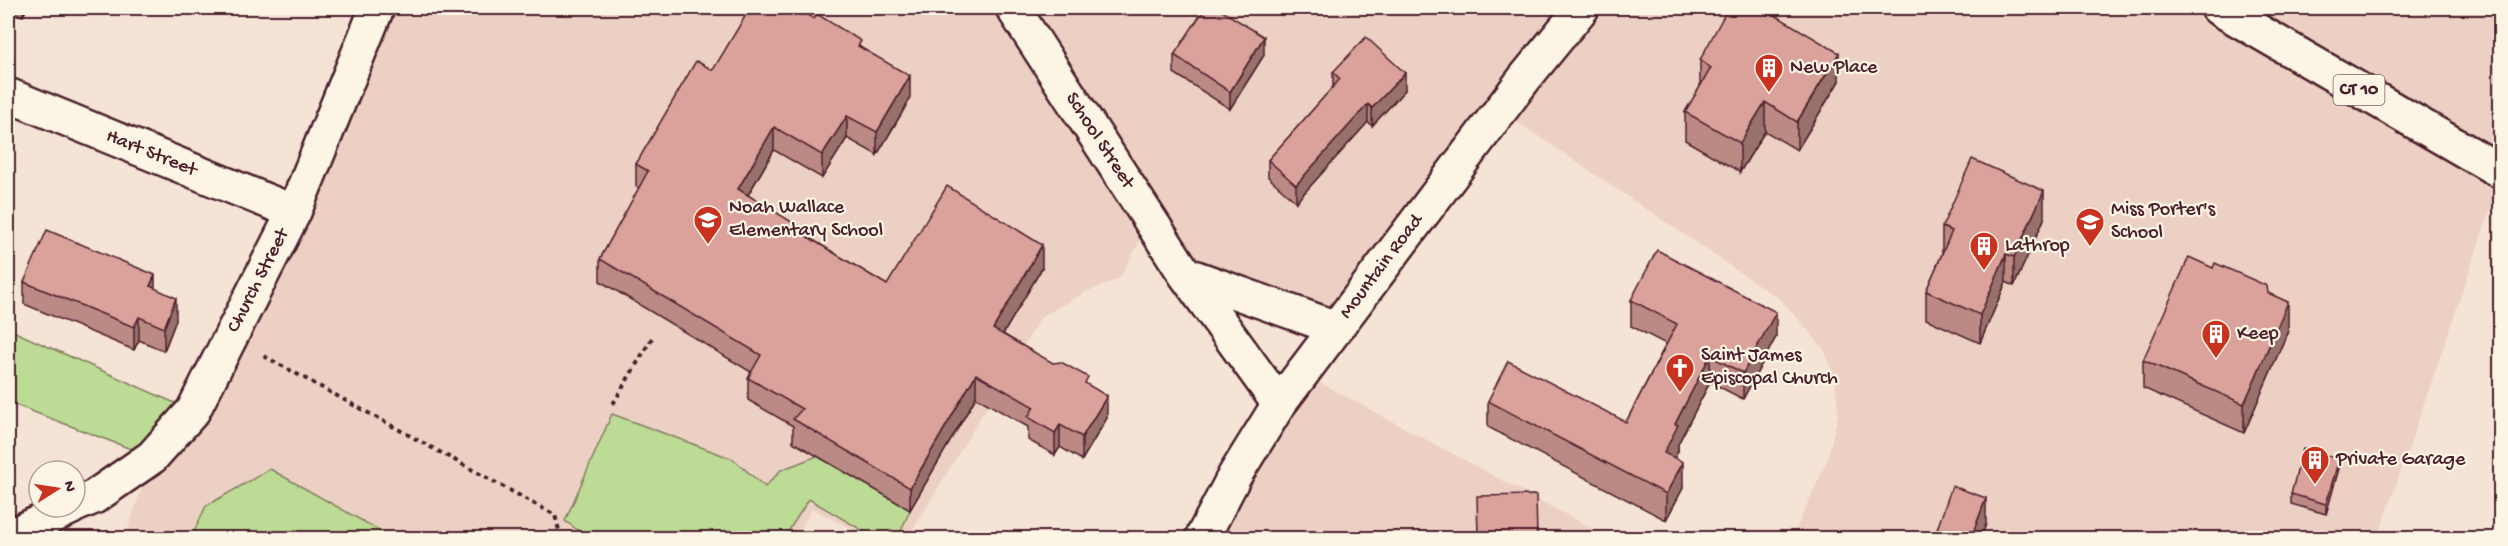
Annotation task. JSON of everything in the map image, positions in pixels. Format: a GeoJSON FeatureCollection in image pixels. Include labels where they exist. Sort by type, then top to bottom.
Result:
{"type":"FeatureCollection","features":[{"type":"Feature","properties":{"kind":"main road","name":"Church Street"},"geometry":{"type":"LineString","coordinates":[[87,500],[152,457],[193,411],[294,212],[377,8]]}},
{"type":"Feature","properties":{"kind":"main road","name":"School Street"},"geometry":{"type":"LineString","coordinates":[[1013,8],[1185,274],[1279,404]]}},
{"type":"Feature","properties":{"kind":"main road","name":"Mountain Road"},"geometry":{"type":"LineString","coordinates":[[1202,538],[1235,475],[1279,404],[1524,79],[1582,8]]}},
{"type":"Feature","properties":{"kind":"main road","name":"CT 10"},"geometry":{"type":"LineString","coordinates":[[2218,8],[2500,171]]}},
{"type":"Feature","properties":{"kind":"main road","name":"Hart Street"},"geometry":{"type":"LineString","coordinates":[[8,95],[294,212]]}},
{"type":"Feature","properties":{"kind":"main road"},"geometry":{"type":"LineString","coordinates":[[1185,274],[1336,328]]}},
{"type":"Feature","properties":{"kind":"main road","name":"Church Street"},"geometry":{"type":"LineString","coordinates":[[8,537],[46,519]]}},
{"type":"Feature","properties":{"kind":"path"},"geometry":{"type":"LineString","coordinates":[[613,404],[652,338]]}},
{"type":"Feature","properties":{"kind":"path"},"geometry":{"type":"LineString","coordinates":[[256,352],[555,515],[561,538]]}},
{"type":"Feature","properties":{"kind":"shaded area"},"geometry":{"type":"Polygon","coordinates":[[[377,8],[2500,8],[2500,182],[2378,538],[1792,538],[1827,461],[1838,413],[1835,380],[1824,349],[1782,301],[1501,111],[1336,328],[1185,274],[1151,221],[1119,279],[1086,292],[1041,317],[908,538],[869,538],[812,509],[796,538],[125,538],[152,457],[193,411],[377,8]]]}},
{"type":"Feature","properties":{"kind":"shaded area"},"geometry":{"type":"Polygon","coordinates":[[[1302,373],[1610,538],[1202,538],[1302,373]]]}},
{"type":"Feature","properties":{"kind":"green space"},"geometry":{"type":"Polygon","coordinates":[[[8,329],[193,411],[152,457],[18,406],[8,400],[8,329]]]}},
{"type":"Feature","properties":{"kind":"green space"},"geometry":{"type":"Polygon","coordinates":[[[612,414],[733,459],[765,487],[781,470],[817,456],[910,510],[898,538],[875,538],[809,499],[784,538],[589,538],[565,521],[612,414]]]}},
{"type":"Feature","properties":{"kind":"green space"},"geometry":{"type":"Polygon","coordinates":[[[270,469],[393,538],[191,538],[206,506],[270,469]]]}},
{"type":"Feature","properties":{"kind":"building"},"geometry":{"type":"Polygon","coordinates":[[[750,8],[796,8],[814,19],[817,14],[861,41],[858,46],[910,76],[877,132],[847,116],[822,155],[774,127],[738,189],[808,232],[806,236],[887,285],[947,186],[1042,245],[993,329],[1053,363],[1061,362],[1088,377],[1085,383],[1107,396],[1082,437],[1060,425],[1055,433],[1028,417],[1034,407],[976,374],[910,488],[793,419],[802,409],[748,378],[761,355],[600,259],[648,171],[636,164],[696,61],[713,70],[750,8]]]}},
{"type":"Feature","properties":{"kind":"building"},"geometry":{"type":"Polygon","coordinates":[[[1205,8],[1218,8],[1264,37],[1230,92],[1174,55],[1205,8]]]}},
{"type":"Feature","properties":{"kind":"building","name":"New Place"},"geometry":{"type":"Polygon","coordinates":[[[1728,8],[1763,8],[1839,53],[1797,122],[1765,102],[1740,143],[1685,112],[1711,68],[1700,60],[1728,8]]]}},
{"type":"Feature","properties":{"kind":"building"},"geometry":{"type":"Polygon","coordinates":[[[1366,37],[1405,73],[1372,108],[1368,104],[1296,185],[1268,160],[1340,79],[1333,72],[1366,37]]]}},
{"type":"Feature","properties":{"kind":"building","name":"Lathrop"},"geometry":{"type":"Polygon","coordinates":[[[1972,159],[2044,191],[2014,257],[2006,254],[1980,315],[1926,291],[1952,231],[1942,227],[1972,159]]]}},
{"type":"Feature","properties":{"kind":"building"},"geometry":{"type":"Polygon","coordinates":[[[47,230],[155,275],[150,286],[176,298],[164,328],[139,317],[134,327],[24,282],[47,230]]]}},
{"type":"Feature","properties":{"kind":"building","name":"Saint James Episcopal Church"},"geometry":{"type":"Polygon","coordinates":[[[1657,250],[1776,312],[1743,373],[1710,356],[1675,424],[1678,425],[1664,453],[1683,462],[1666,494],[1488,401],[1508,361],[1626,422],[1677,324],[1631,300],[1657,250]]]}},
{"type":"Feature","properties":{"kind":"building","name":"Keep"},"geometry":{"type":"Polygon","coordinates":[[[2189,257],[2213,268],[2215,263],[2267,286],[2268,293],[2288,302],[2244,404],[2143,360],[2189,257]]]}},
{"type":"Feature","properties":{"kind":"building","name":"Private Garage"},"geometry":{"type":"Polygon","coordinates":[[[2303,449],[2339,459],[2326,504],[2291,494],[2303,449]]]}},
{"type":"Feature","properties":{"kind":"building"},"geometry":{"type":"Polygon","coordinates":[[[1952,486],[1986,498],[1971,538],[1934,538],[1952,486]]]}},
{"type":"Feature","properties":{"kind":"building"},"geometry":{"type":"Polygon","coordinates":[[[1536,495],[1537,538],[1478,538],[1477,496],[1536,495]]]}},
{"type":"Feature","properties":{"kind":"place","name":"New Place"},"geometry":{"type":"Point","coordinates":[1769,94]}},
{"type":"Feature","properties":{"kind":"place","name":"Noah Wallace Elementary School"},"geometry":{"type":"Point","coordinates":[708,246]}},
{"type":"Feature","properties":{"kind":"place","name":"Miss Porter's School"},"geometry":{"type":"Point","coordinates":[2090,248]}},
{"type":"Feature","properties":{"kind":"place","name":"Lathrop"},"geometry":{"type":"Point","coordinates":[1984,272]}},
{"type":"Feature","properties":{"kind":"place","name":"Keep"},"geometry":{"type":"Point","coordinates":[2216,360]}},
{"type":"Feature","properties":{"kind":"place","name":"Saint James Episcopal Church"},"geometry":{"type":"Point","coordinates":[1680,394]}},
{"type":"Feature","properties":{"kind":"place","name":"Private Garage"},"geometry":{"type":"Point","coordinates":[2315,486]}}]}
